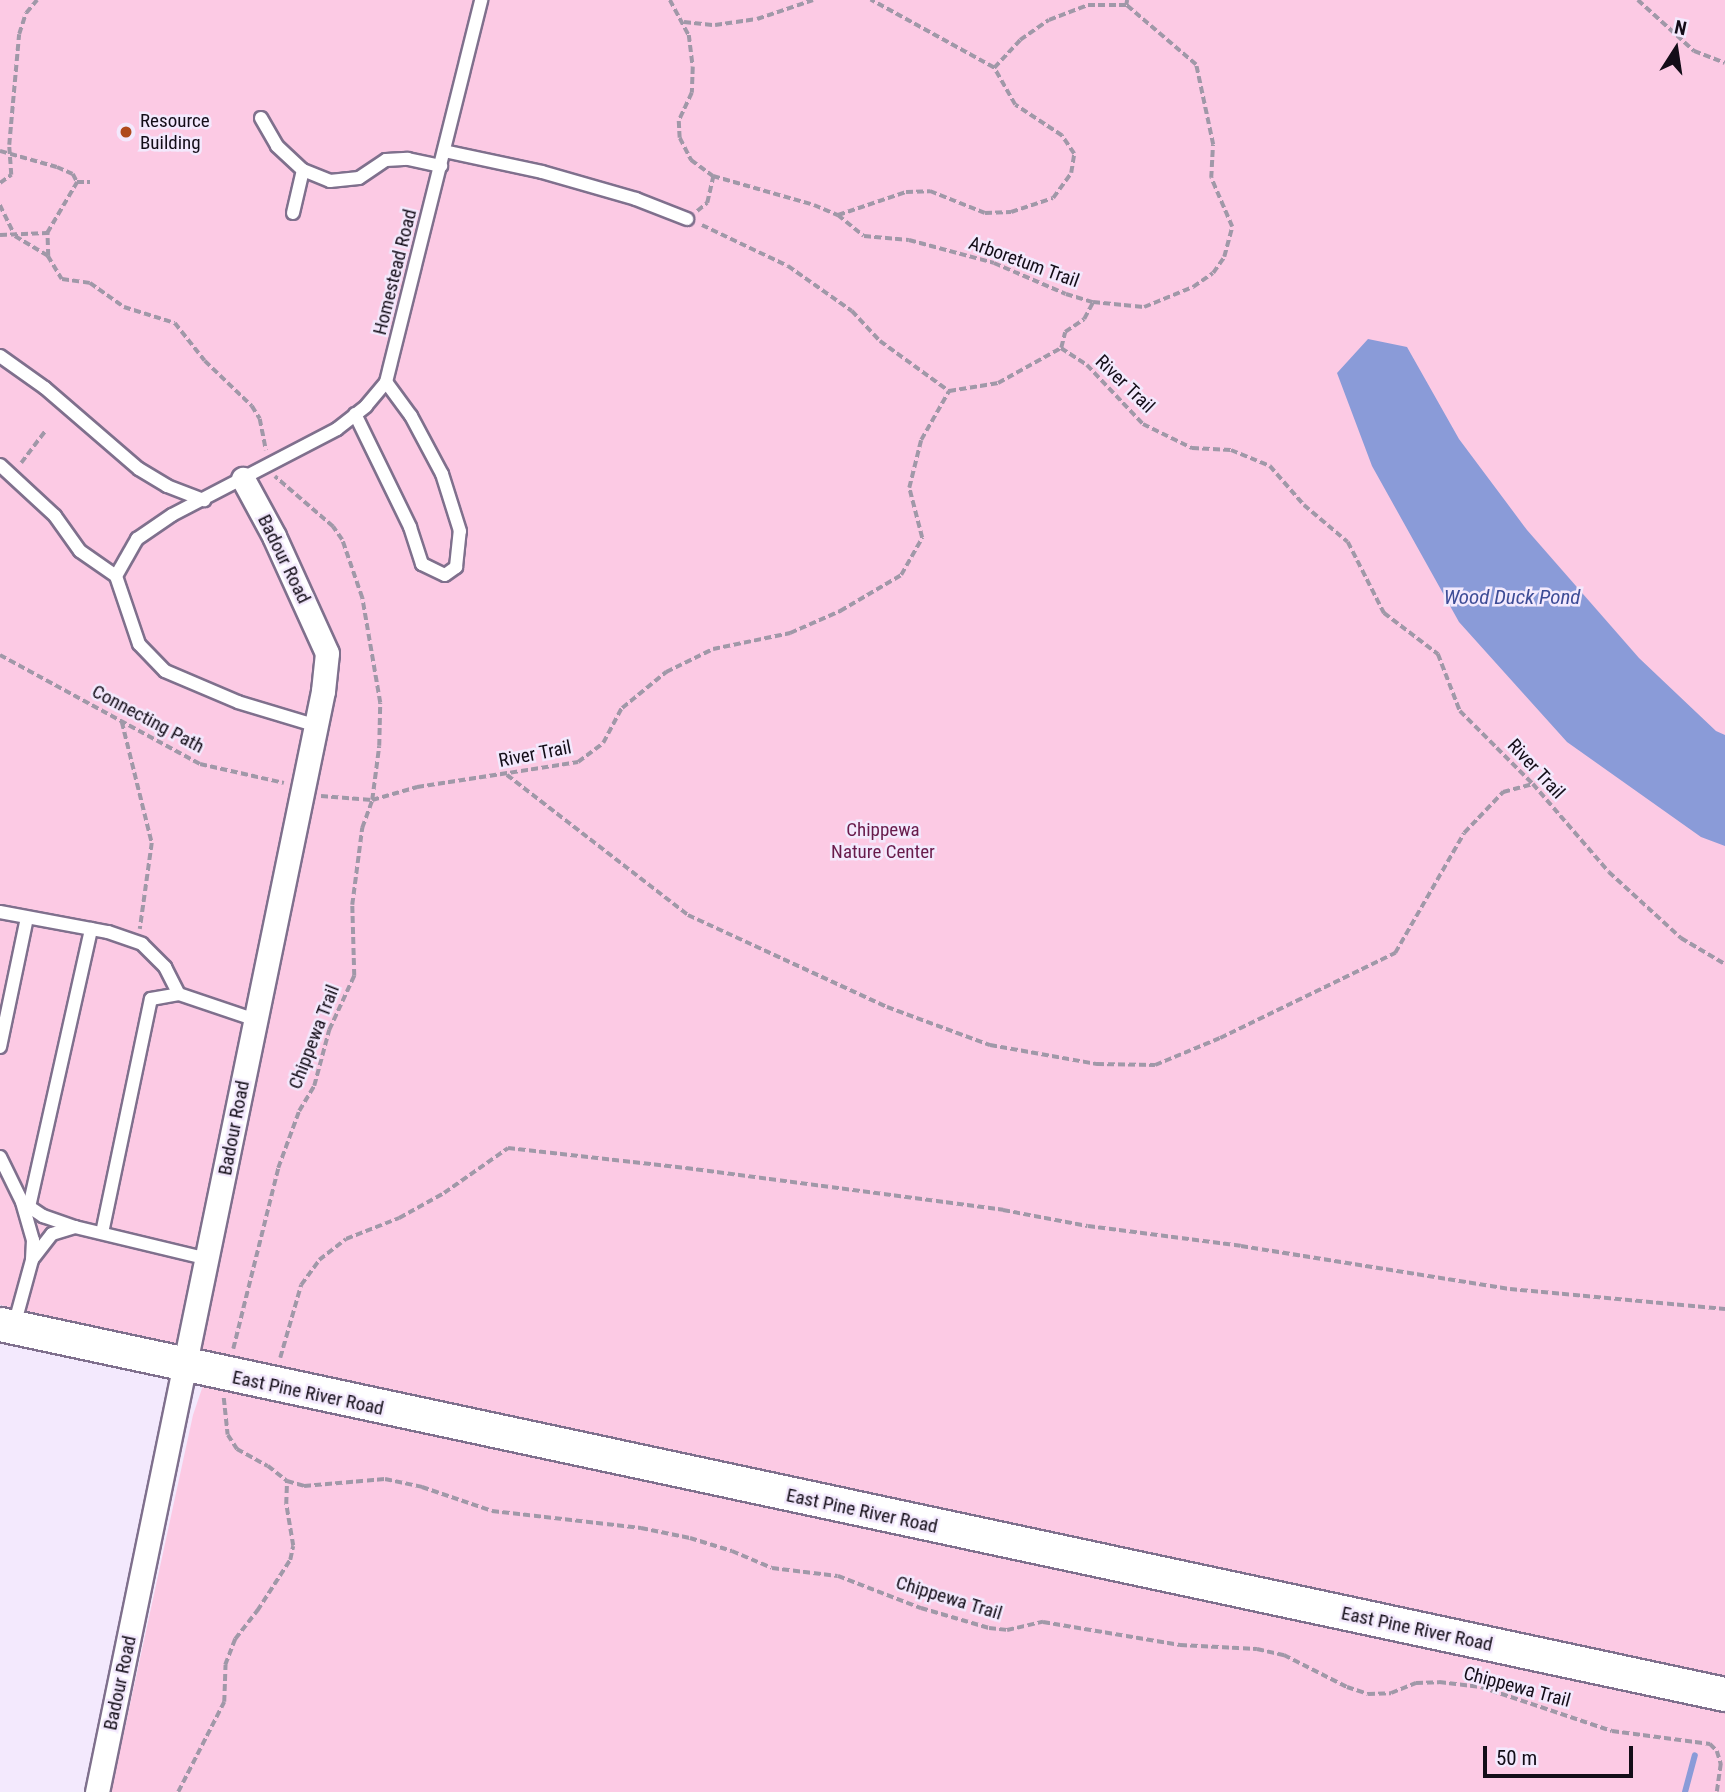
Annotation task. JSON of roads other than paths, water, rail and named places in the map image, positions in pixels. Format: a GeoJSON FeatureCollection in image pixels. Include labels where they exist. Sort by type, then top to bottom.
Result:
{"type":"FeatureCollection","features":[{"type":"Feature","properties":{"kind":"street","name":"Badour Road"},"geometry":{"type":"LineString","coordinates":[[97,1792],[323,691],[327,653],[274,536],[243,479]]}},
{"type":"Feature","properties":{"kind":"street","name":"East Pine River Road"},"geometry":{"type":"LineString","coordinates":[[7,1326],[1725,1694]]}},
{"type":"Feature","properties":{"kind":"lane","name":"Homestead Road"},"geometry":{"type":"LineString","coordinates":[[116,576],[136,539],[172,514],[204,500],[337,429],[386,382],[481,0]]}},
{"type":"Feature","properties":{"kind":"lane"},"geometry":{"type":"LineString","coordinates":[[261,118],[277,146],[303,170],[330,181],[359,178],[386,160],[408,159],[441,166]]}},
{"type":"Feature","properties":{"kind":"lane"},"geometry":{"type":"LineString","coordinates":[[444,151],[542,172],[636,199],[687,219]]}},
{"type":"Feature","properties":{"kind":"lane"},"geometry":{"type":"LineString","coordinates":[[293,213],[303,170]]}},
{"type":"Feature","properties":{"kind":"lane"},"geometry":{"type":"LineString","coordinates":[[0,356],[45,388],[139,469],[167,486],[204,500]]}},
{"type":"Feature","properties":{"kind":"lane"},"geometry":{"type":"LineString","coordinates":[[355,414],[410,527],[422,564],[445,575],[456,567],[460,531],[442,474],[411,416],[386,382]]}},
{"type":"Feature","properties":{"kind":"lane"},"geometry":{"type":"LineString","coordinates":[[5,470],[55,516],[80,551],[116,576],[139,643],[165,671],[237,702],[314,725]]}},
{"type":"Feature","properties":{"kind":"lane"},"geometry":{"type":"LineString","coordinates":[[0,912],[91,929],[137,942],[165,967],[179,994]]}},
{"type":"Feature","properties":{"kind":"lane"},"geometry":{"type":"LineString","coordinates":[[0,1047],[27,918]]}},
{"type":"Feature","properties":{"kind":"lane"},"geometry":{"type":"LineString","coordinates":[[25,1204],[91,929]]}},
{"type":"Feature","properties":{"kind":"lane"},"geometry":{"type":"LineString","coordinates":[[102,1233],[151,999],[179,994],[256,1020]]}},
{"type":"Feature","properties":{"kind":"lane"},"geometry":{"type":"LineString","coordinates":[[0,1157],[25,1204],[33,1240],[33,1260]]}},
{"type":"Feature","properties":{"kind":"lane"},"geometry":{"type":"LineString","coordinates":[[25,1204],[43,1216],[75,1227],[208,1259]]}},
{"type":"Feature","properties":{"kind":"lane"},"geometry":{"type":"LineString","coordinates":[[7,1326],[42,1243],[52,1234],[75,1227]]}},
{"type":"Feature","properties":{"kind":"water","name":"Wood Duck Pond"},"geometry":{"type":"Polygon","coordinates":[[[1368,339],[1407,347],[1459,439],[1527,530],[1639,658],[1716,731],[1725,735],[1725,846],[1701,837],[1567,742],[1459,622],[1372,466],[1337,373],[1368,339]]]}},
{"type":"Feature","properties":{"kind":"waterway"},"geometry":{"type":"LineString","coordinates":[[1685,1792],[1695,1755]]}},
{"type":"Feature","properties":{"kind":"place","name":"Resource Building"},"geometry":{"type":"Point","coordinates":[126,132]}},
{"type":"Feature","properties":{"kind":"park label","name":"Chippewa Nature Center"},"geometry":{"type":"Point","coordinates":[883,841]}}]}
